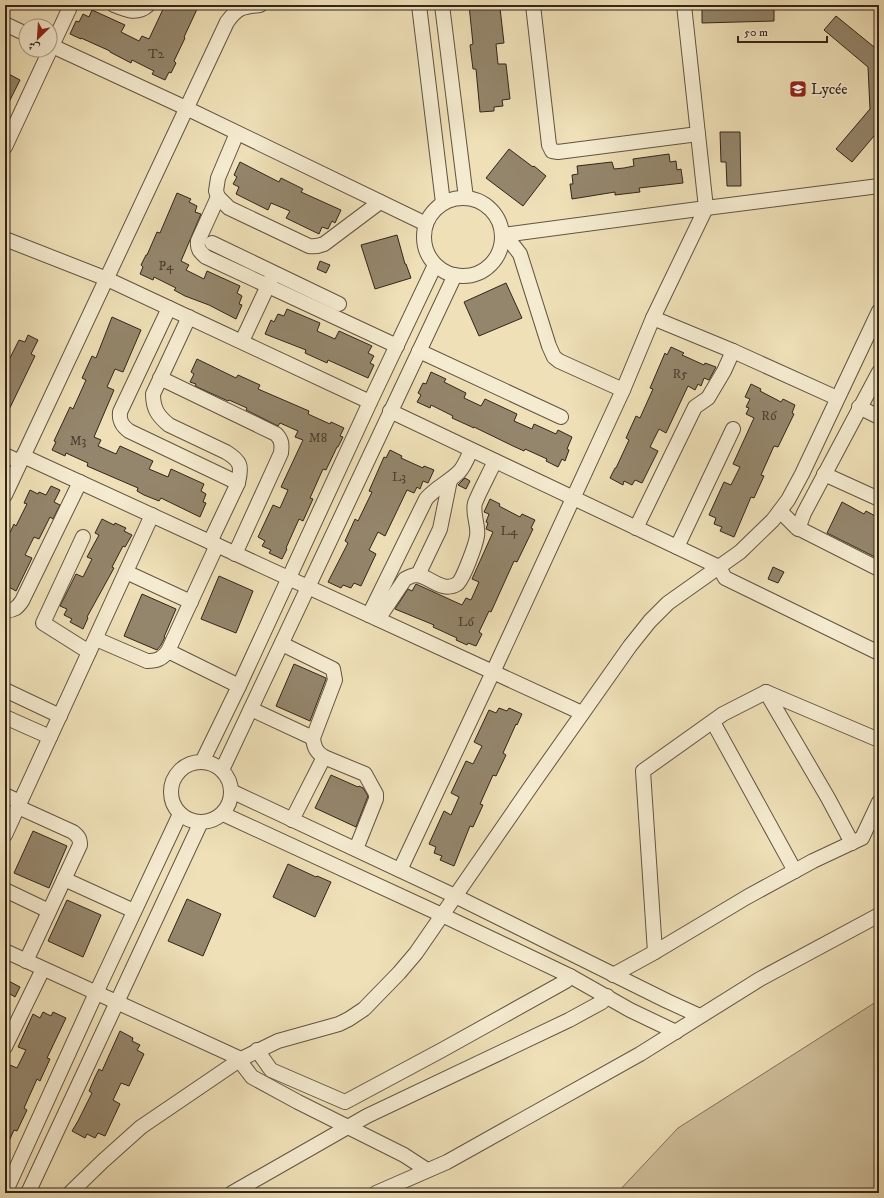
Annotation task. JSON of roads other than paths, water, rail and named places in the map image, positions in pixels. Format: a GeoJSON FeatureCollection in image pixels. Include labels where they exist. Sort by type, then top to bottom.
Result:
{"type":"FeatureCollection","features":[{"type":"Feature","properties":{"kind":"street"},"geometry":{"type":"LineString","coordinates":[[58,32],[71,5]]}},
{"type":"Feature","properties":{"kind":"street"},"geometry":{"type":"LineString","coordinates":[[114,5],[134,12],[141,10],[148,5]]}},
{"type":"Feature","properties":{"kind":"street"},"geometry":{"type":"LineString","coordinates":[[225,5],[227,22]]}},
{"type":"Feature","properties":{"kind":"street"},"geometry":{"type":"LineString","coordinates":[[5,495],[227,22],[235,11],[246,7],[260,5]]}},
{"type":"Feature","properties":{"kind":"street"},"geometry":{"type":"LineString","coordinates":[[419,5],[443,203]]}},
{"type":"Feature","properties":{"kind":"street"},"geometry":{"type":"LineString","coordinates":[[442,5],[466,198]]}},
{"type":"Feature","properties":{"kind":"street"},"geometry":{"type":"LineString","coordinates":[[533,5],[549,145],[552,151],[558,152],[698,134]]}},
{"type":"Feature","properties":{"kind":"street"},"geometry":{"type":"LineString","coordinates":[[400,870],[623,390],[653,318],[706,208],[684,5]]}},
{"type":"Feature","properties":{"kind":"street"},"geometry":{"type":"LineString","coordinates":[[5,24],[18,30]]}},
{"type":"Feature","properties":{"kind":"street"},"geometry":{"type":"LineString","coordinates":[[58,49],[186,108],[426,224]]}},
{"type":"Feature","properties":{"kind":"street"},"geometry":{"type":"LineString","coordinates":[[5,147],[46,58]]}},
{"type":"Feature","properties":{"kind":"street"},"geometry":{"type":"LineString","coordinates":[[237,133],[218,178],[216,191],[218,197],[229,208],[309,246],[319,246],[324,244],[380,202]]}},
{"type":"Feature","properties":{"kind":"street"},"geometry":{"type":"LineString","coordinates":[[503,235],[879,186]]}},
{"type":"Feature","properties":{"kind":"street"},"geometry":{"type":"LineString","coordinates":[[218,197],[198,241],[197,246],[200,252],[206,257],[339,304]]}},
{"type":"Feature","properties":{"kind":"street"},"geometry":{"type":"LineString","coordinates":[[456,198],[466,198],[477,200],[487,206],[495,214],[503,235],[501,247],[496,259],[478,274],[466,276],[444,272],[435,265],[428,256],[424,235],[426,224],[430,215],[437,207],[456,198]]}},
{"type":"Feature","properties":{"kind":"street"},"geometry":{"type":"LineString","coordinates":[[503,235],[520,254],[549,346],[554,356],[560,361],[623,390]]}},
{"type":"Feature","properties":{"kind":"street"},"geometry":{"type":"LineString","coordinates":[[5,239],[107,279],[370,402]]}},
{"type":"Feature","properties":{"kind":"street"},"geometry":{"type":"LineString","coordinates":[[212,243],[271,280],[397,346]]}},
{"type":"Feature","properties":{"kind":"street"},"geometry":{"type":"LineString","coordinates":[[202,762],[239,686],[435,265]]}},
{"type":"Feature","properties":{"kind":"street"},"geometry":{"type":"LineString","coordinates":[[222,770],[455,275]]}},
{"type":"Feature","properties":{"kind":"street"},"geometry":{"type":"LineString","coordinates":[[242,341],[271,280]]}},
{"type":"Feature","properties":{"kind":"street"},"geometry":{"type":"LineString","coordinates":[[169,308],[120,412],[120,422],[124,428],[129,431],[238,483]]}},
{"type":"Feature","properties":{"kind":"street"},"geometry":{"type":"LineString","coordinates":[[70,1193],[108,1156],[141,1128],[240,1059],[286,1038],[339,1024],[349,1019],[364,1009],[399,973],[416,953],[582,713],[630,646],[650,621],[668,603],[740,552],[773,520],[788,500],[802,474],[879,311]]}},
{"type":"Feature","properties":{"kind":"street"},"geometry":{"type":"LineString","coordinates":[[96,639],[147,661],[156,661],[163,658],[168,651],[191,602],[238,483],[240,464],[234,457],[170,425],[162,419],[153,403],[153,394],[189,317]]}},
{"type":"Feature","properties":{"kind":"street"},"geometry":{"type":"LineString","coordinates":[[653,318],[733,351],[837,398]]}},
{"type":"Feature","properties":{"kind":"street"},"geometry":{"type":"LineString","coordinates":[[419,351],[562,417]]}},
{"type":"Feature","properties":{"kind":"street"},"geometry":{"type":"LineString","coordinates":[[636,528],[695,407],[708,398],[724,371],[733,351]]}},
{"type":"Feature","properties":{"kind":"street"},"geometry":{"type":"LineString","coordinates":[[798,529],[804,513],[824,474],[879,372]]}},
{"type":"Feature","properties":{"kind":"street"},"geometry":{"type":"LineString","coordinates":[[160,378],[276,434],[280,439],[282,445],[281,453],[235,554]]}},
{"type":"Feature","properties":{"kind":"street"},"geometry":{"type":"LineString","coordinates":[[859,407],[879,417]]}},
{"type":"Feature","properties":{"kind":"street"},"geometry":{"type":"LineString","coordinates":[[390,411],[719,567],[725,578],[879,653]]}},
{"type":"Feature","properties":{"kind":"street"},"geometry":{"type":"LineString","coordinates":[[676,547],[733,429]]}},
{"type":"Feature","properties":{"kind":"street"},"geometry":{"type":"LineString","coordinates":[[373,617],[426,499],[432,492],[460,471],[471,450]]}},
{"type":"Feature","properties":{"kind":"street"},"geometry":{"type":"LineString","coordinates":[[5,455],[22,459],[80,482],[582,713]]}},
{"type":"Feature","properties":{"kind":"street"},"geometry":{"type":"LineString","coordinates":[[373,617],[406,579],[412,576],[418,575],[442,586],[451,586],[458,583],[462,577],[477,537],[478,529],[474,512],[475,504],[496,461]]}},
{"type":"Feature","properties":{"kind":"street"},"geometry":{"type":"LineString","coordinates":[[824,474],[879,499]]}},
{"type":"Feature","properties":{"kind":"street"},"geometry":{"type":"LineString","coordinates":[[418,575],[440,529],[450,480]]}},
{"type":"Feature","properties":{"kind":"street"},"geometry":{"type":"LineString","coordinates":[[5,610],[17,608],[22,601],[80,482]]}},
{"type":"Feature","properties":{"kind":"street"},"geometry":{"type":"LineString","coordinates":[[780,511],[798,529],[879,569]]}},
{"type":"Feature","properties":{"kind":"street"},"geometry":{"type":"LineString","coordinates":[[5,835],[152,515]]}},
{"type":"Feature","properties":{"kind":"street"},"geometry":{"type":"LineString","coordinates":[[83,537],[43,623],[90,652]]}},
{"type":"Feature","properties":{"kind":"street"},"geometry":{"type":"LineString","coordinates":[[126,572],[191,602]]}},
{"type":"Feature","properties":{"kind":"street"},"geometry":{"type":"LineString","coordinates":[[282,644],[333,669],[335,680],[313,738],[314,746],[318,753],[324,757],[365,774],[376,794],[376,799],[356,849]]}},
{"type":"Feature","properties":{"kind":"street"},"geometry":{"type":"LineString","coordinates":[[168,651],[239,686]]}},
{"type":"Feature","properties":{"kind":"street"},"geometry":{"type":"LineString","coordinates":[[5,690],[60,716]]}},
{"type":"Feature","properties":{"kind":"street"},"geometry":{"type":"LineString","coordinates":[[655,952],[643,771],[723,714],[766,692]]}},
{"type":"Feature","properties":{"kind":"street"},"geometry":{"type":"LineString","coordinates":[[766,692],[879,740]]}},
{"type":"Feature","properties":{"kind":"street"},"geometry":{"type":"LineString","coordinates":[[766,692],[828,798],[852,843]]}},
{"type":"Feature","properties":{"kind":"street"},"geometry":{"type":"LineString","coordinates":[[251,710],[313,738]]}},
{"type":"Feature","properties":{"kind":"street"},"geometry":{"type":"LineString","coordinates":[[5,717],[50,737]]}},
{"type":"Feature","properties":{"kind":"street"},"geometry":{"type":"LineString","coordinates":[[713,722],[796,871]]}},
{"type":"Feature","properties":{"kind":"street"},"geometry":{"type":"LineString","coordinates":[[292,820],[324,757]]}},
{"type":"Feature","properties":{"kind":"street"},"geometry":{"type":"LineString","coordinates":[[195,762],[214,765],[222,770],[228,778],[232,796],[229,805],[223,814],[214,820],[201,822],[193,821],[180,814],[172,800],[171,790],[174,779],[179,771],[186,765],[195,762]]}},
{"type":"Feature","properties":{"kind":"street"},"geometry":{"type":"LineString","coordinates":[[231,791],[455,896],[666,1001],[700,1016]]}},
{"type":"Feature","properties":{"kind":"street"},"geometry":{"type":"LineString","coordinates":[[5,795],[19,804],[73,832],[80,839],[80,845],[26,961]]}},
{"type":"Feature","properties":{"kind":"street"},"geometry":{"type":"LineString","coordinates":[[613,974],[655,952],[741,901],[796,871],[862,838],[879,802]]}},
{"type":"Feature","properties":{"kind":"street"},"geometry":{"type":"LineString","coordinates":[[5,1193],[96,993],[180,814]]}},
{"type":"Feature","properties":{"kind":"street"},"geometry":{"type":"LineString","coordinates":[[223,814],[570,976],[630,1010],[676,1032]]}},
{"type":"Feature","properties":{"kind":"street"},"geometry":{"type":"LineString","coordinates":[[28,1193],[201,822]]}},
{"type":"Feature","properties":{"kind":"street"},"geometry":{"type":"LineString","coordinates":[[64,879],[134,912]]}},
{"type":"Feature","properties":{"kind":"street"},"geometry":{"type":"LineString","coordinates":[[5,890],[49,911]]}},
{"type":"Feature","properties":{"kind":"street"},"geometry":{"type":"LineString","coordinates":[[376,1193],[447,1162],[640,1054],[760,978],[879,915]]}},
{"type":"Feature","properties":{"kind":"street"},"geometry":{"type":"LineString","coordinates":[[5,951],[240,1059],[252,1078],[404,1155],[427,1170]]}},
{"type":"Feature","properties":{"kind":"street"},"geometry":{"type":"LineString","coordinates":[[5,1047],[8,1030],[43,969]]}},
{"type":"Feature","properties":{"kind":"street"},"geometry":{"type":"LineString","coordinates":[[257,1050],[271,1070],[345,1102],[566,981],[570,976]]}},
{"type":"Feature","properties":{"kind":"street"},"geometry":{"type":"LineString","coordinates":[[232,1193],[367,1116],[569,1020],[602,1002],[607,996]]}},
{"type":"Feature","properties":{"kind":"place","name":"Lycée"},"geometry":{"type":"Point","coordinates":[798,89]}}]}
